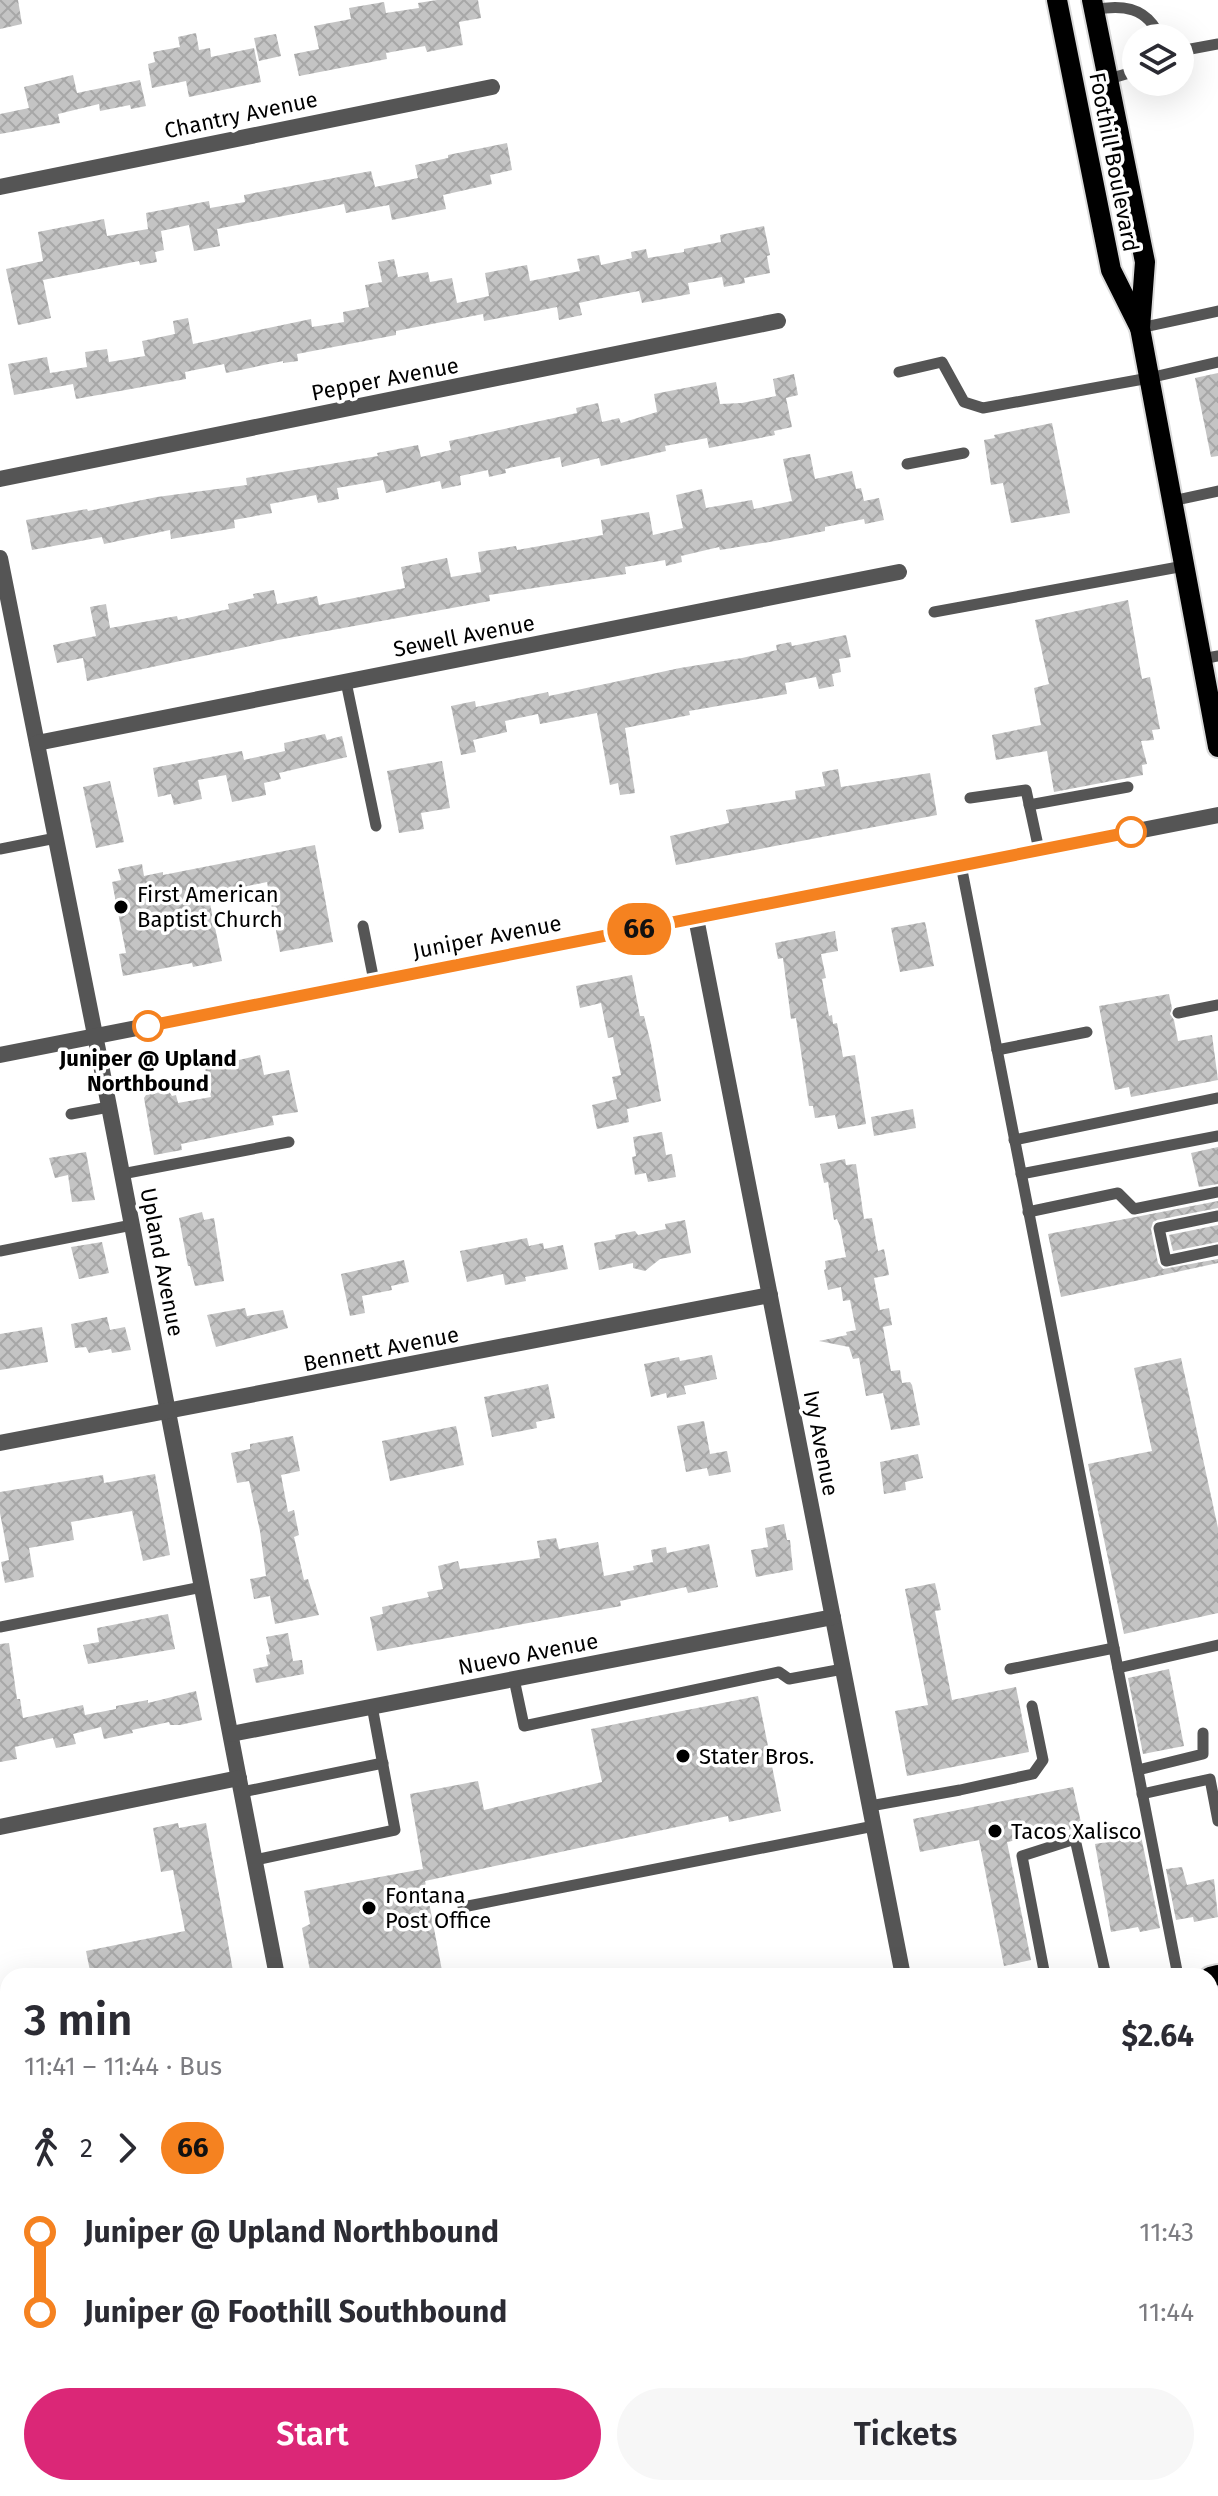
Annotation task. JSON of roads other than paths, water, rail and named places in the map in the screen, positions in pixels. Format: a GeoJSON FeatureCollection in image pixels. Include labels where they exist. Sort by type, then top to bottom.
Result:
{"type":"FeatureCollection","features":[{"type":"Feature","properties":{"kind":"main road","name":"Foothill Boulevard"},"geometry":{"type":"LineString","coordinates":[[1057,0],[1111,270],[1140,328]]}},
{"type":"Feature","properties":{"kind":"main road","name":"Foothill Boulevard"},"geometry":{"type":"LineString","coordinates":[[1093,5],[1145,262],[1140,328],[1184,566],[1210,657],[1218,747]]}},
{"type":"Feature","properties":{"kind":"street","name":"Chantry Avenue"},"geometry":{"type":"LineString","coordinates":[[0,187],[492,87]]}},
{"type":"Feature","properties":{"kind":"street","name":"Pepper Avenue"},"geometry":{"type":"LineString","coordinates":[[0,479],[778,321]]}},
{"type":"Feature","properties":{"kind":"street","name":"Upland Avenue"},"geometry":{"type":"LineString","coordinates":[[0,558],[96,1036],[275,1968]]}},
{"type":"Feature","properties":{"kind":"street","name":"Sewell Avenue"},"geometry":{"type":"LineString","coordinates":[[37,743],[899,572]]}},
{"type":"Feature","properties":{"kind":"street","name":"Juniper Avenue"},"geometry":{"type":"LineString","coordinates":[[0,1055],[1218,815]]}},
{"type":"Feature","properties":{"kind":"street","name":"Ivy Avenue"},"geometry":{"type":"LineString","coordinates":[[696,918],[901,1968]]}},
{"type":"Feature","properties":{"kind":"street","name":"Bennett Avenue"},"geometry":{"type":"LineString","coordinates":[[0,1443],[191,1409],[770,1295]]}},
{"type":"Feature","properties":{"kind":"street","name":"Nuevo Avenue"},"geometry":{"type":"LineString","coordinates":[[231,1734],[833,1617]]}},
{"type":"Feature","properties":{"kind":"street"},"geometry":{"type":"LineString","coordinates":[[0,1827],[240,1785]]}},
{"type":"Feature","properties":{"kind":"lane"},"geometry":{"type":"LineString","coordinates":[[1093,5],[1129,8],[1152,24]]}},
{"type":"Feature","properties":{"kind":"lane"},"geometry":{"type":"LineString","coordinates":[[1194,48],[1218,44]]}},
{"type":"Feature","properties":{"kind":"lane"},"geometry":{"type":"LineString","coordinates":[[1109,79],[1122,75]]}},
{"type":"Feature","properties":{"kind":"lane"},"geometry":{"type":"LineString","coordinates":[[1140,328],[1218,311]]}},
{"type":"Feature","properties":{"kind":"lane"},"geometry":{"type":"LineString","coordinates":[[899,372],[942,362],[964,402],[983,408],[1149,378],[1218,362]]}},
{"type":"Feature","properties":{"kind":"lane"},"geometry":{"type":"LineString","coordinates":[[907,464],[964,453]]}},
{"type":"Feature","properties":{"kind":"lane"},"geometry":{"type":"LineString","coordinates":[[1172,501],[1218,491]]}},
{"type":"Feature","properties":{"kind":"lane"},"geometry":{"type":"LineString","coordinates":[[934,612],[1184,566]]}},
{"type":"Feature","properties":{"kind":"lane"},"geometry":{"type":"LineString","coordinates":[[346,682],[376,826]]}},
{"type":"Feature","properties":{"kind":"lane"},"geometry":{"type":"LineString","coordinates":[[1029,805],[1128,787]]}},
{"type":"Feature","properties":{"kind":"lane"},"geometry":{"type":"LineString","coordinates":[[970,798],[1026,790],[1039,850]]}},
{"type":"Feature","properties":{"kind":"lane"},"geometry":{"type":"LineString","coordinates":[[0,849],[56,838]]}},
{"type":"Feature","properties":{"kind":"lane"},"geometry":{"type":"LineString","coordinates":[[961,865],[1176,1968]]}},
{"type":"Feature","properties":{"kind":"lane"},"geometry":{"type":"LineString","coordinates":[[363,926],[374,981]]}},
{"type":"Feature","properties":{"kind":"lane"},"geometry":{"type":"LineString","coordinates":[[1178,1013],[1218,1005]]}},
{"type":"Feature","properties":{"kind":"lane"},"geometry":{"type":"LineString","coordinates":[[997,1050],[1087,1032]]}},
{"type":"Feature","properties":{"kind":"lane"},"geometry":{"type":"LineString","coordinates":[[1014,1140],[1218,1098]]}},
{"type":"Feature","properties":{"kind":"lane"},"geometry":{"type":"LineString","coordinates":[[71,1114],[109,1107]]}},
{"type":"Feature","properties":{"kind":"lane"},"geometry":{"type":"LineString","coordinates":[[1021,1174],[1218,1136]]}},
{"type":"Feature","properties":{"kind":"lane"},"geometry":{"type":"LineString","coordinates":[[122,1174],[289,1142]]}},
{"type":"Feature","properties":{"kind":"lane"},"geometry":{"type":"LineString","coordinates":[[1028,1212],[1118,1193],[1134,1209],[1218,1192]]}},
{"type":"Feature","properties":{"kind":"lane"},"geometry":{"type":"LineString","coordinates":[[1218,1216],[1159,1228],[1166,1261],[1218,1250]]}},
{"type":"Feature","properties":{"kind":"lane"},"geometry":{"type":"LineString","coordinates":[[0,1251],[132,1225]]}},
{"type":"Feature","properties":{"kind":"lane"},"geometry":{"type":"LineString","coordinates":[[0,1627],[202,1587]]}},
{"type":"Feature","properties":{"kind":"lane"},"geometry":{"type":"LineString","coordinates":[[1118,1668],[1218,1645]]}},
{"type":"Feature","properties":{"kind":"lane"},"geometry":{"type":"LineString","coordinates":[[1010,1669],[1114,1648]]}},
{"type":"Feature","properties":{"kind":"lane"},"geometry":{"type":"LineString","coordinates":[[514,1679],[524,1726],[779,1672],[789,1679],[843,1669]]}},
{"type":"Feature","properties":{"kind":"lane"},"geometry":{"type":"LineString","coordinates":[[255,1860],[395,1830],[372,1706]]}},
{"type":"Feature","properties":{"kind":"lane"},"geometry":{"type":"LineString","coordinates":[[870,1806],[1033,1774],[1043,1760],[1032,1706]]}},
{"type":"Feature","properties":{"kind":"lane"},"geometry":{"type":"LineString","coordinates":[[1138,1770],[1203,1754],[1203,1733]]}},
{"type":"Feature","properties":{"kind":"lane"},"geometry":{"type":"LineString","coordinates":[[240,1785],[383,1763]]}},
{"type":"Feature","properties":{"kind":"lane"},"geometry":{"type":"LineString","coordinates":[[1142,1794],[1210,1779],[1218,1821]]}},
{"type":"Feature","properties":{"kind":"lane"},"geometry":{"type":"LineString","coordinates":[[463,1907],[874,1826]]}},
{"type":"Feature","properties":{"kind":"lane"},"geometry":{"type":"LineString","coordinates":[[1043,1968],[1022,1856],[1075,1839],[1104,1968]]}},
{"type":"Feature","properties":{"kind":"place","name":"First American Baptist Church"},"geometry":{"type":"Point","coordinates":[121,907]}},
{"type":"Feature","properties":{"kind":"place","name":"Juniper @ Upland Northbound"},"geometry":{"type":"Point","coordinates":[148,1026]}},
{"type":"Feature","properties":{"kind":"place","name":"Stater Bros."},"geometry":{"type":"Point","coordinates":[683,1756]}},
{"type":"Feature","properties":{"kind":"place","name":"Tacos Xalisco"},"geometry":{"type":"Point","coordinates":[995,1831]}},
{"type":"Feature","properties":{"kind":"place","name":"Fontana Post Office"},"geometry":{"type":"Point","coordinates":[369,1908]}}]}
